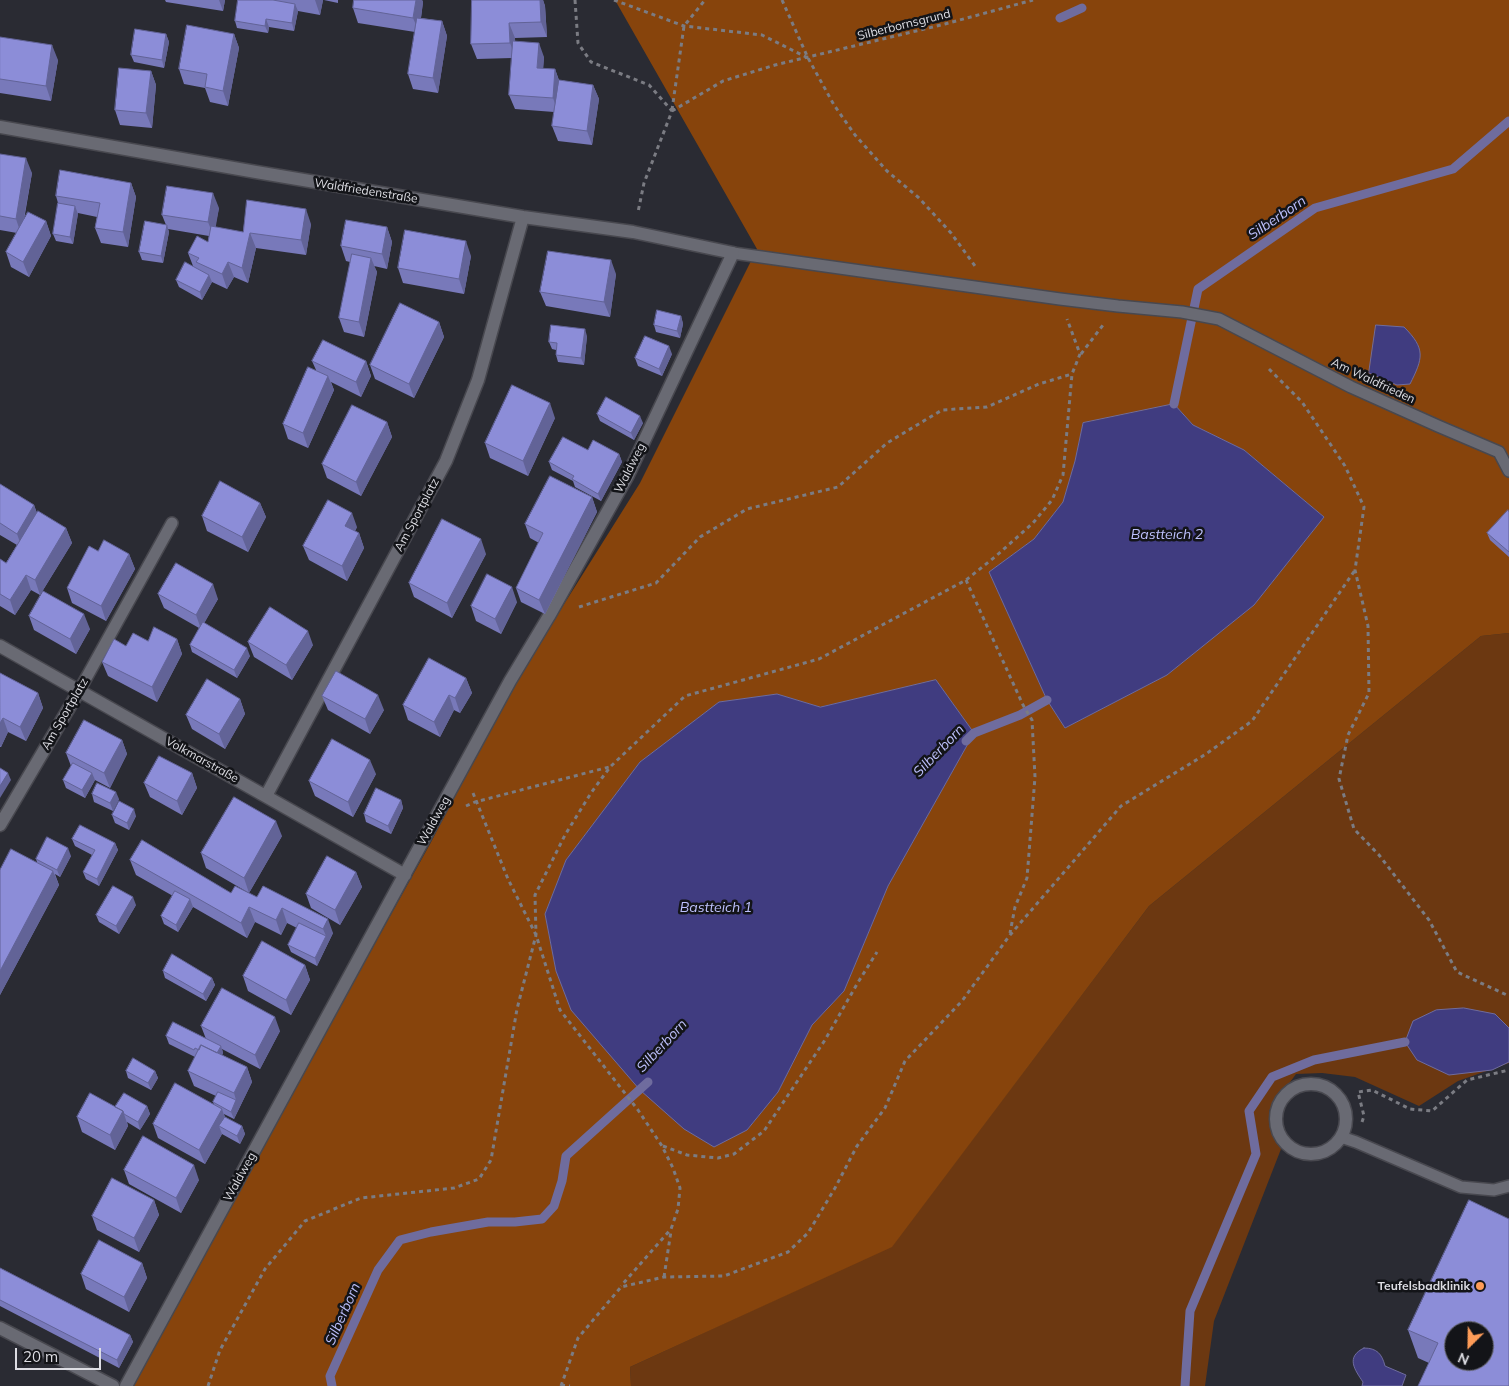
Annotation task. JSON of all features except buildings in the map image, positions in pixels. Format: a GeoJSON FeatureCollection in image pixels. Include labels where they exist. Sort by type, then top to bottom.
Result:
{"type":"FeatureCollection","features":[{"type":"Feature","properties":{"kind":"street","name":"Waldfriedenstraße"},"geometry":{"type":"LineString","coordinates":[[0,127],[256,172],[633,232],[733,253]]}},
{"type":"Feature","properties":{"kind":"street","name":"Am Sportplatz"},"geometry":{"type":"LineString","coordinates":[[266,796],[446,461],[478,380],[523,216]]}},
{"type":"Feature","properties":{"kind":"street","name":"Waldweg"},"geometry":{"type":"LineString","coordinates":[[126,1386],[510,682],[628,475],[733,253]]}},
{"type":"Feature","properties":{"kind":"street","name":"Volkmarstraße"},"geometry":{"type":"LineString","coordinates":[[0,646],[405,875]]}},
{"type":"Feature","properties":{"kind":"street","name":"Am Sportplatz"},"geometry":{"type":"LineString","coordinates":[[0,825],[79,691]]}},
{"type":"Feature","properties":{"kind":"street"},"geometry":{"type":"LineString","coordinates":[[1312,1083],[1328,1088],[1338,1095],[1344,1105],[1347,1117],[1346,1126],[1341,1137],[1333,1146],[1322,1152],[1310,1154],[1298,1151],[1280,1135],[1276,1123],[1277,1111],[1282,1100],[1290,1091],[1301,1085],[1312,1083]]}},
{"type":"Feature","properties":{"kind":"street"},"geometry":{"type":"LineString","coordinates":[[0,1328],[112,1386]]}},
{"type":"Feature","properties":{"kind":"lane","name":"Am Waldfrieden"},"geometry":{"type":"LineString","coordinates":[[733,253],[1118,306],[1182,312],[1219,319],[1351,387],[1499,452],[1509,471]]}},
{"type":"Feature","properties":{"kind":"lane","name":"Am Sportplatz"},"geometry":{"type":"LineString","coordinates":[[79,691],[172,523]]}},
{"type":"Feature","properties":{"kind":"lane"},"geometry":{"type":"LineString","coordinates":[[1341,1137],[1461,1187],[1494,1190],[1509,1186]]}},
{"type":"Feature","properties":{"kind":"path"},"geometry":{"type":"LineString","coordinates":[[575,0],[578,43],[591,62],[649,85],[672,111]]}},
{"type":"Feature","properties":{"kind":"path"},"geometry":{"type":"LineString","coordinates":[[614,0],[684,26],[762,34],[808,58]]}},
{"type":"Feature","properties":{"kind":"path"},"geometry":{"type":"LineString","coordinates":[[633,232],[644,183],[672,111],[684,26],[705,0]]}},
{"type":"Feature","properties":{"kind":"path"},"geometry":{"type":"LineString","coordinates":[[782,0],[808,58],[834,105],[855,135],[887,171],[919,198],[951,233],[990,288]]}},
{"type":"Feature","properties":{"kind":"path","name":"Silberbornsgrund"},"geometry":{"type":"LineString","coordinates":[[672,111],[723,80],[775,65],[945,24],[1033,0]]}},
{"type":"Feature","properties":{"kind":"path"},"geometry":{"type":"LineString","coordinates":[[1060,298],[1080,354]]}},
{"type":"Feature","properties":{"kind":"path"},"geometry":{"type":"LineString","coordinates":[[208,1386],[220,1350],[264,1269],[305,1221],[361,1198],[454,1188],[479,1179],[491,1160],[517,1009],[536,935],[535,895],[565,835],[610,767],[685,696],[819,659],[966,580],[1033,523],[1052,500],[1063,475],[1072,374],[1080,354],[1118,306]]}},
{"type":"Feature","properties":{"kind":"path"},"geometry":{"type":"LineString","coordinates":[[1267,367],[1302,402],[1345,466],[1364,507],[1355,570],[1368,626],[1368,694],[1348,735],[1339,779],[1354,829],[1379,855],[1429,920],[1457,972],[1509,996]]}},
{"type":"Feature","properties":{"kind":"path"},"geometry":{"type":"LineString","coordinates":[[549,616],[656,583],[700,537],[747,509],[838,487],[887,443],[942,410],[987,406],[1039,384],[1072,374]]}},
{"type":"Feature","properties":{"kind":"path"},"geometry":{"type":"LineString","coordinates":[[621,1287],[664,1277],[724,1276],[788,1252],[808,1233],[857,1146],[885,1108],[905,1060],[962,1002],[1010,935],[1121,806],[1206,754],[1252,721],[1355,570]]}},
{"type":"Feature","properties":{"kind":"path"},"geometry":{"type":"LineString","coordinates":[[966,580],[1032,720],[1035,777],[1028,878],[1015,907],[1010,935]]}},
{"type":"Feature","properties":{"kind":"path"},"geometry":{"type":"LineString","coordinates":[[465,765],[475,802],[508,879],[536,935],[560,1010],[638,1110],[662,1146],[673,1168],[680,1188],[678,1209],[672,1229],[664,1277]]}},
{"type":"Feature","properties":{"kind":"path"},"geometry":{"type":"LineString","coordinates":[[434,820],[475,802],[610,767]]}},
{"type":"Feature","properties":{"kind":"path"},"geometry":{"type":"LineString","coordinates":[[662,1146],[687,1155],[718,1158],[734,1154],[764,1131],[826,1040],[877,952]]}},
{"type":"Feature","properties":{"kind":"path"},"geometry":{"type":"LineString","coordinates":[[1356,1142],[1364,1116],[1358,1092],[1372,1090],[1410,1109],[1432,1111],[1467,1080],[1509,1070]]}},
{"type":"Feature","properties":{"kind":"path"},"geometry":{"type":"LineString","coordinates":[[570,1386],[561,1385],[578,1338],[672,1229]]}},
{"type":"Feature","properties":{"kind":"shaded area"},"geometry":{"type":"Polygon","coordinates":[[[615,0],[1509,0],[1509,633],[1481,636],[1149,906],[892,1247],[630,1367],[631,1386],[134,1386],[165,1322],[430,844],[512,687],[640,483],[757,249],[615,0]],[[1174,404],[1083,423],[1075,461],[1063,502],[1034,539],[989,572],[1047,700],[1065,728],[1167,675],[1254,605],[1324,517],[1244,450],[1193,425],[1174,404]],[[936,680],[820,707],[777,694],[719,702],[640,762],[566,860],[545,914],[556,971],[747,1130],[778,1092],[812,1025],[844,991],[888,886],[974,733],[936,680]]]}},
{"type":"Feature","properties":{"kind":"shaded area"},"geometry":{"type":"Polygon","coordinates":[[[1509,633],[1509,1063],[1458,1081],[1419,1106],[1355,1077],[1322,1073],[1296,1074],[1269,1111],[1281,1149],[1214,1321],[1205,1386],[631,1386],[630,1367],[892,1246],[1149,906],[1481,636],[1509,633]]]}},
{"type":"Feature","properties":{"kind":"water"},"geometry":{"type":"Polygon","coordinates":[[[1376,325],[1404,327],[1416,342],[1419,348],[1420,360],[1410,384],[1397,385],[1369,373],[1376,325]]]}},
{"type":"Feature","properties":{"kind":"water","name":"Bastteich 2"},"geometry":{"type":"Polygon","coordinates":[[[1174,404],[1193,425],[1244,450],[1324,517],[1254,605],[1167,675],[1065,728],[1047,700],[989,572],[1034,539],[1063,502],[1075,461],[1083,423],[1174,404]]]}},
{"type":"Feature","properties":{"kind":"water","name":"Bastteich 1"},"geometry":{"type":"Polygon","coordinates":[[[936,680],[974,733],[888,886],[844,991],[812,1025],[778,1092],[747,1130],[714,1147],[684,1129],[640,1090],[571,1010],[556,971],[545,914],[566,860],[640,762],[719,702],[777,694],[820,707],[936,680]]]}},
{"type":"Feature","properties":{"kind":"water"},"geometry":{"type":"Polygon","coordinates":[[[1464,1008],[1495,1014],[1509,1028],[1509,1062],[1492,1070],[1449,1075],[1417,1060],[1405,1042],[1413,1021],[1436,1010],[1464,1008]]]}},
{"type":"Feature","properties":{"kind":"water"},"geometry":{"type":"Polygon","coordinates":[[[1364,1348],[1376,1351],[1382,1358],[1385,1366],[1406,1375],[1402,1386],[1362,1386],[1363,1382],[1353,1364],[1353,1360],[1355,1355],[1364,1348]]]}},
{"type":"Feature","properties":{"kind":"waterway"},"geometry":{"type":"LineString","coordinates":[[1060,18],[1082,8]]}},
{"type":"Feature","properties":{"kind":"waterway","name":"Silberborn"},"geometry":{"type":"LineString","coordinates":[[1174,404],[1198,289],[1315,208],[1453,169],[1509,121]]}},
{"type":"Feature","properties":{"kind":"waterway","name":"Silberborn"},"geometry":{"type":"LineString","coordinates":[[966,741],[974,733],[1020,715],[1047,700]]}},
{"type":"Feature","properties":{"kind":"waterway"},"geometry":{"type":"LineString","coordinates":[[1185,1386],[1190,1311],[1256,1154],[1249,1111],[1272,1077],[1314,1060],[1405,1042]]}},
{"type":"Feature","properties":{"kind":"waterway","name":"Silberborn"},"geometry":{"type":"LineString","coordinates":[[332,1386],[330,1376],[378,1270],[400,1240],[431,1232],[488,1222],[542,1219],[554,1206],[562,1181],[566,1156],[648,1082]]}},
{"type":"Feature","properties":{"kind":"place","name":"Teufelsbadklinik"},"geometry":{"type":"Point","coordinates":[1480,1286]}}]}
